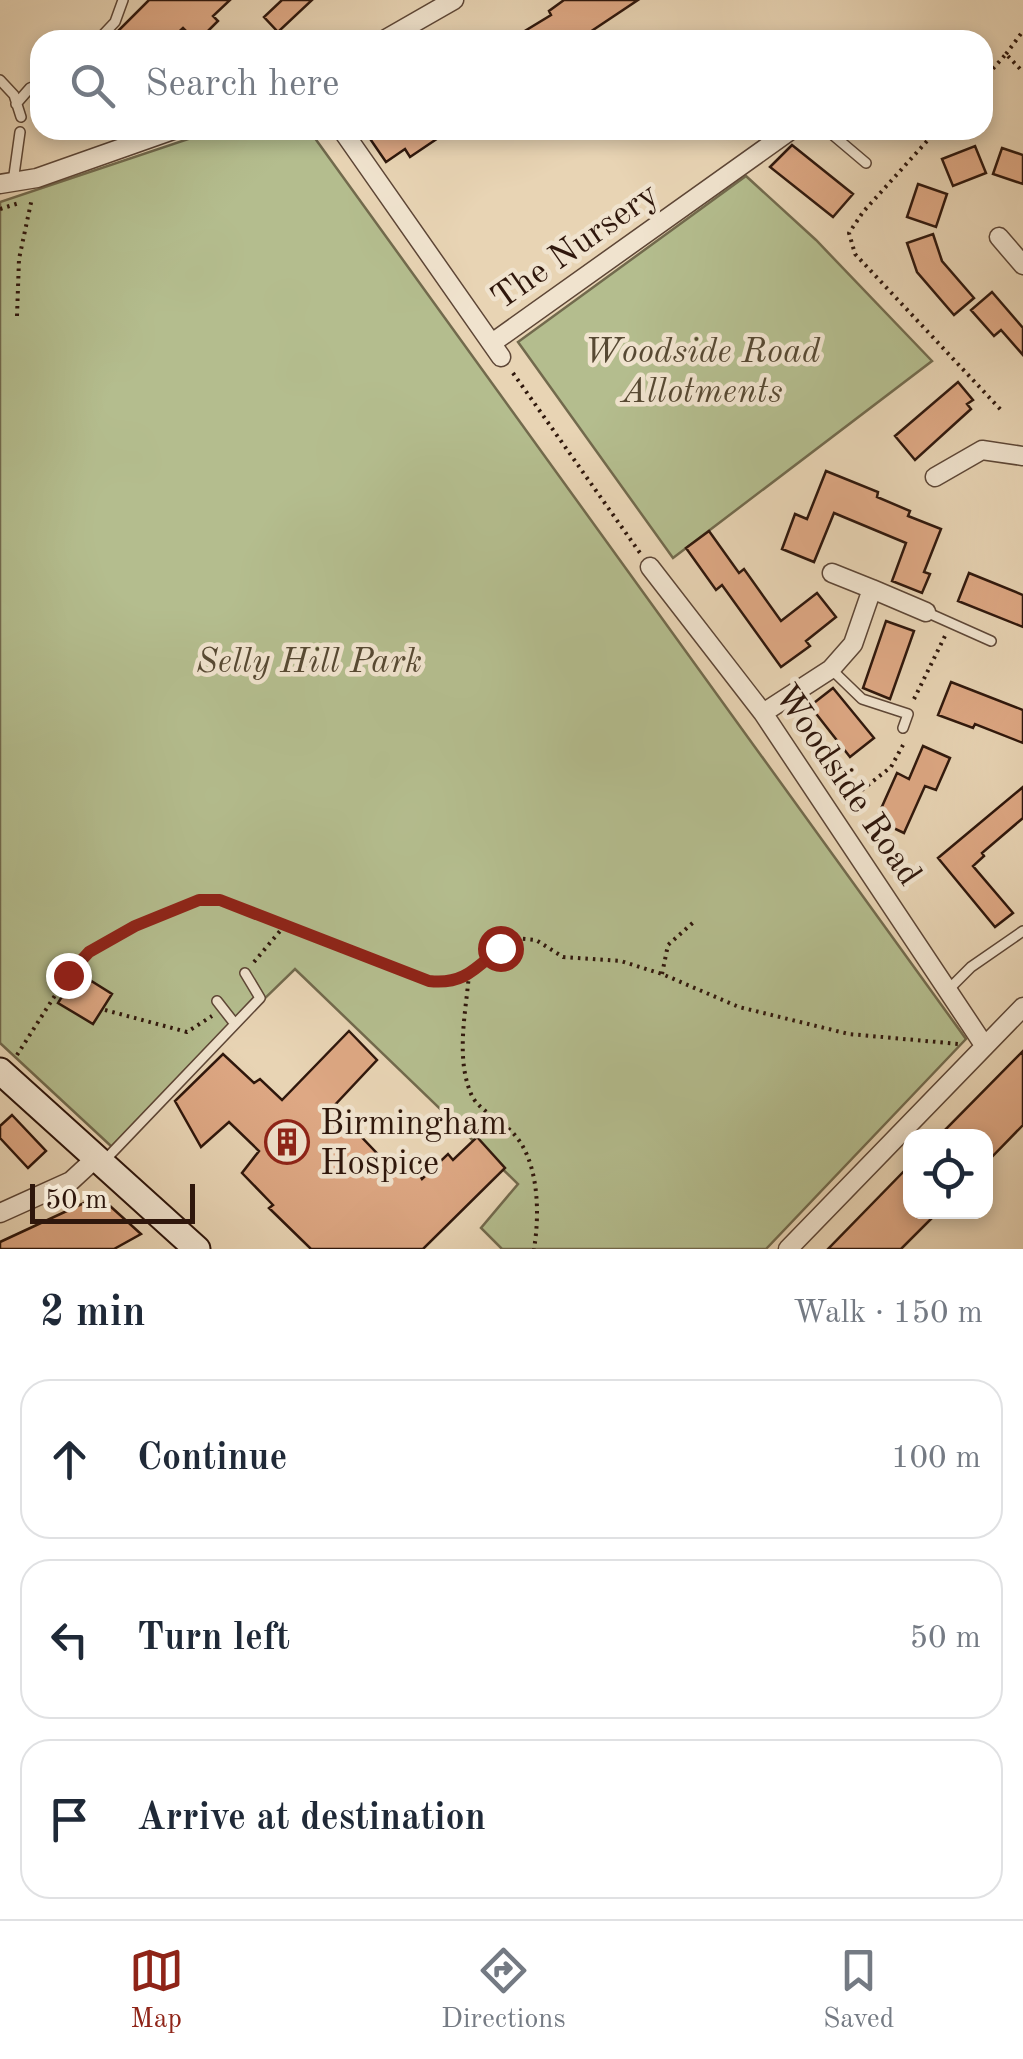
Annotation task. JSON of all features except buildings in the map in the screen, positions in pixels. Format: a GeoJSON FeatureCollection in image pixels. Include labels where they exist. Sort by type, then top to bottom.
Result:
{"type":"FeatureCollection","features":[{"type":"Feature","properties":{"kind":"street"},"geometry":{"type":"LineString","coordinates":[[402,30],[454,0]]}},
{"type":"Feature","properties":{"kind":"street"},"geometry":{"type":"LineString","coordinates":[[6,183],[37,178],[145,140]]}},
{"type":"Feature","properties":{"kind":"street"},"geometry":{"type":"LineString","coordinates":[[349,140],[496,350]]}},
{"type":"Feature","properties":{"kind":"street","name":"The Nursery"},"geometry":{"type":"LineString","coordinates":[[496,350],[778,140]]}},
{"type":"Feature","properties":{"kind":"street"},"geometry":{"type":"LineString","coordinates":[[999,237],[1023,265]]}},
{"type":"Feature","properties":{"kind":"street"},"geometry":{"type":"LineString","coordinates":[[936,477],[982,450],[1023,456]]}},
{"type":"Feature","properties":{"kind":"street","name":"Woodside Road"},"geometry":{"type":"LineString","coordinates":[[650,566],[763,712],[984,1045]]}},
{"type":"Feature","properties":{"kind":"street"},"geometry":{"type":"LineString","coordinates":[[832,574],[926,612]]}},
{"type":"Feature","properties":{"kind":"street"},"geometry":{"type":"LineString","coordinates":[[763,712],[831,670],[852,644],[872,590]]}},
{"type":"Feature","properties":{"kind":"street"},"geometry":{"type":"LineString","coordinates":[[788,1249],[1023,1007]]}},
{"type":"Feature","properties":{"kind":"street"},"geometry":{"type":"LineString","coordinates":[[2,1073],[198,1249]]}},
{"type":"Feature","properties":{"kind":"street"},"geometry":{"type":"LineString","coordinates":[[0,1214],[71,1181],[100,1160]]}},
{"type":"Feature","properties":{"kind":"lane"},"geometry":{"type":"LineString","coordinates":[[107,30],[115,22],[123,0]]}},
{"type":"Feature","properties":{"kind":"lane"},"geometry":{"type":"LineString","coordinates":[[0,80],[14,95],[21,117]]}},
{"type":"Feature","properties":{"kind":"lane"},"geometry":{"type":"LineString","coordinates":[[16,104],[30,88]]}},
{"type":"Feature","properties":{"kind":"lane"},"geometry":{"type":"LineString","coordinates":[[6,183],[20,132]]}},
{"type":"Feature","properties":{"kind":"lane"},"geometry":{"type":"LineString","coordinates":[[839,140],[866,163]]}},
{"type":"Feature","properties":{"kind":"lane"},"geometry":{"type":"LineString","coordinates":[[926,612],[991,641]]}},
{"type":"Feature","properties":{"kind":"lane"},"geometry":{"type":"LineString","coordinates":[[831,670],[862,699],[908,714],[903,728]]}},
{"type":"Feature","properties":{"kind":"lane"},"geometry":{"type":"LineString","coordinates":[[948,989],[971,966],[1023,931]]}},
{"type":"Feature","properties":{"kind":"lane"},"geometry":{"type":"LineString","coordinates":[[100,1160],[260,998],[245,973]]}},
{"type":"Feature","properties":{"kind":"lane"},"geometry":{"type":"LineString","coordinates":[[220,1004],[235,1024]]}},
{"type":"Feature","properties":{"kind":"path"},"geometry":{"type":"LineString","coordinates":[[993,69],[1023,31]]}},
{"type":"Feature","properties":{"kind":"path"},"geometry":{"type":"LineString","coordinates":[[1006,54],[1023,72]]}},
{"type":"Feature","properties":{"kind":"path"},"geometry":{"type":"LineString","coordinates":[[928,140],[862,212],[848,233],[854,254],[1001,410]]}},
{"type":"Feature","properties":{"kind":"path"},"geometry":{"type":"LineString","coordinates":[[17,316],[19,259],[37,178]]}},
{"type":"Feature","properties":{"kind":"path"},"geometry":{"type":"LineString","coordinates":[[496,350],[635,546]]}},
{"type":"Feature","properties":{"kind":"path"},"geometry":{"type":"LineString","coordinates":[[908,714],[950,623]]}},
{"type":"Feature","properties":{"kind":"path"},"geometry":{"type":"LineString","coordinates":[[831,814],[891,767],[911,730],[903,728]]}},
{"type":"Feature","properties":{"kind":"path"},"geometry":{"type":"LineString","coordinates":[[2,1073],[68,975],[89,952],[135,926],[199,900],[220,900],[429,981],[451,983],[515,938],[536,940],[563,957],[621,961],[740,1007],[849,1034],[984,1045]]}},
{"type":"Feature","properties":{"kind":"path"},"geometry":{"type":"LineString","coordinates":[[662,974],[668,944],[696,920]]}},
{"type":"Feature","properties":{"kind":"path"},"geometry":{"type":"LineString","coordinates":[[245,973],[286,924]]}},
{"type":"Feature","properties":{"kind":"path"},"geometry":{"type":"LineString","coordinates":[[469,974],[462,1060],[473,1098],[515,1134],[526,1152],[536,1193],[534,1249]]}},
{"type":"Feature","properties":{"kind":"path"},"geometry":{"type":"LineString","coordinates":[[105,1010],[187,1032],[204,1024],[220,1004]]}},
{"type":"Feature","properties":{"kind":"green space","name":"Selly Hill Park"},"geometry":{"type":"Polygon","coordinates":[[[185,140],[316,140],[966,1039],[766,1249],[502,1249],[481,1228],[518,1184],[295,969],[112,1147],[0,1043],[0,202],[185,140]]]}},
{"type":"Feature","properties":{"kind":"green space","name":"Woodside Road Allotments"},"geometry":{"type":"Polygon","coordinates":[[[746,176],[816,240],[932,361],[673,558],[518,342],[746,176]]]}},
{"type":"Feature","properties":{"kind":"place","name":"Birmingham Hospice"},"geometry":{"type":"Point","coordinates":[287,1142]}},
{"type":"Feature","properties":{"kind":"route"},"geometry":{"type":"LineString","coordinates":[[68,975],[89,952],[135,926],[199,900],[220,900],[260,914],[429,981],[451,983],[469,974],[500,948]]}}]}
